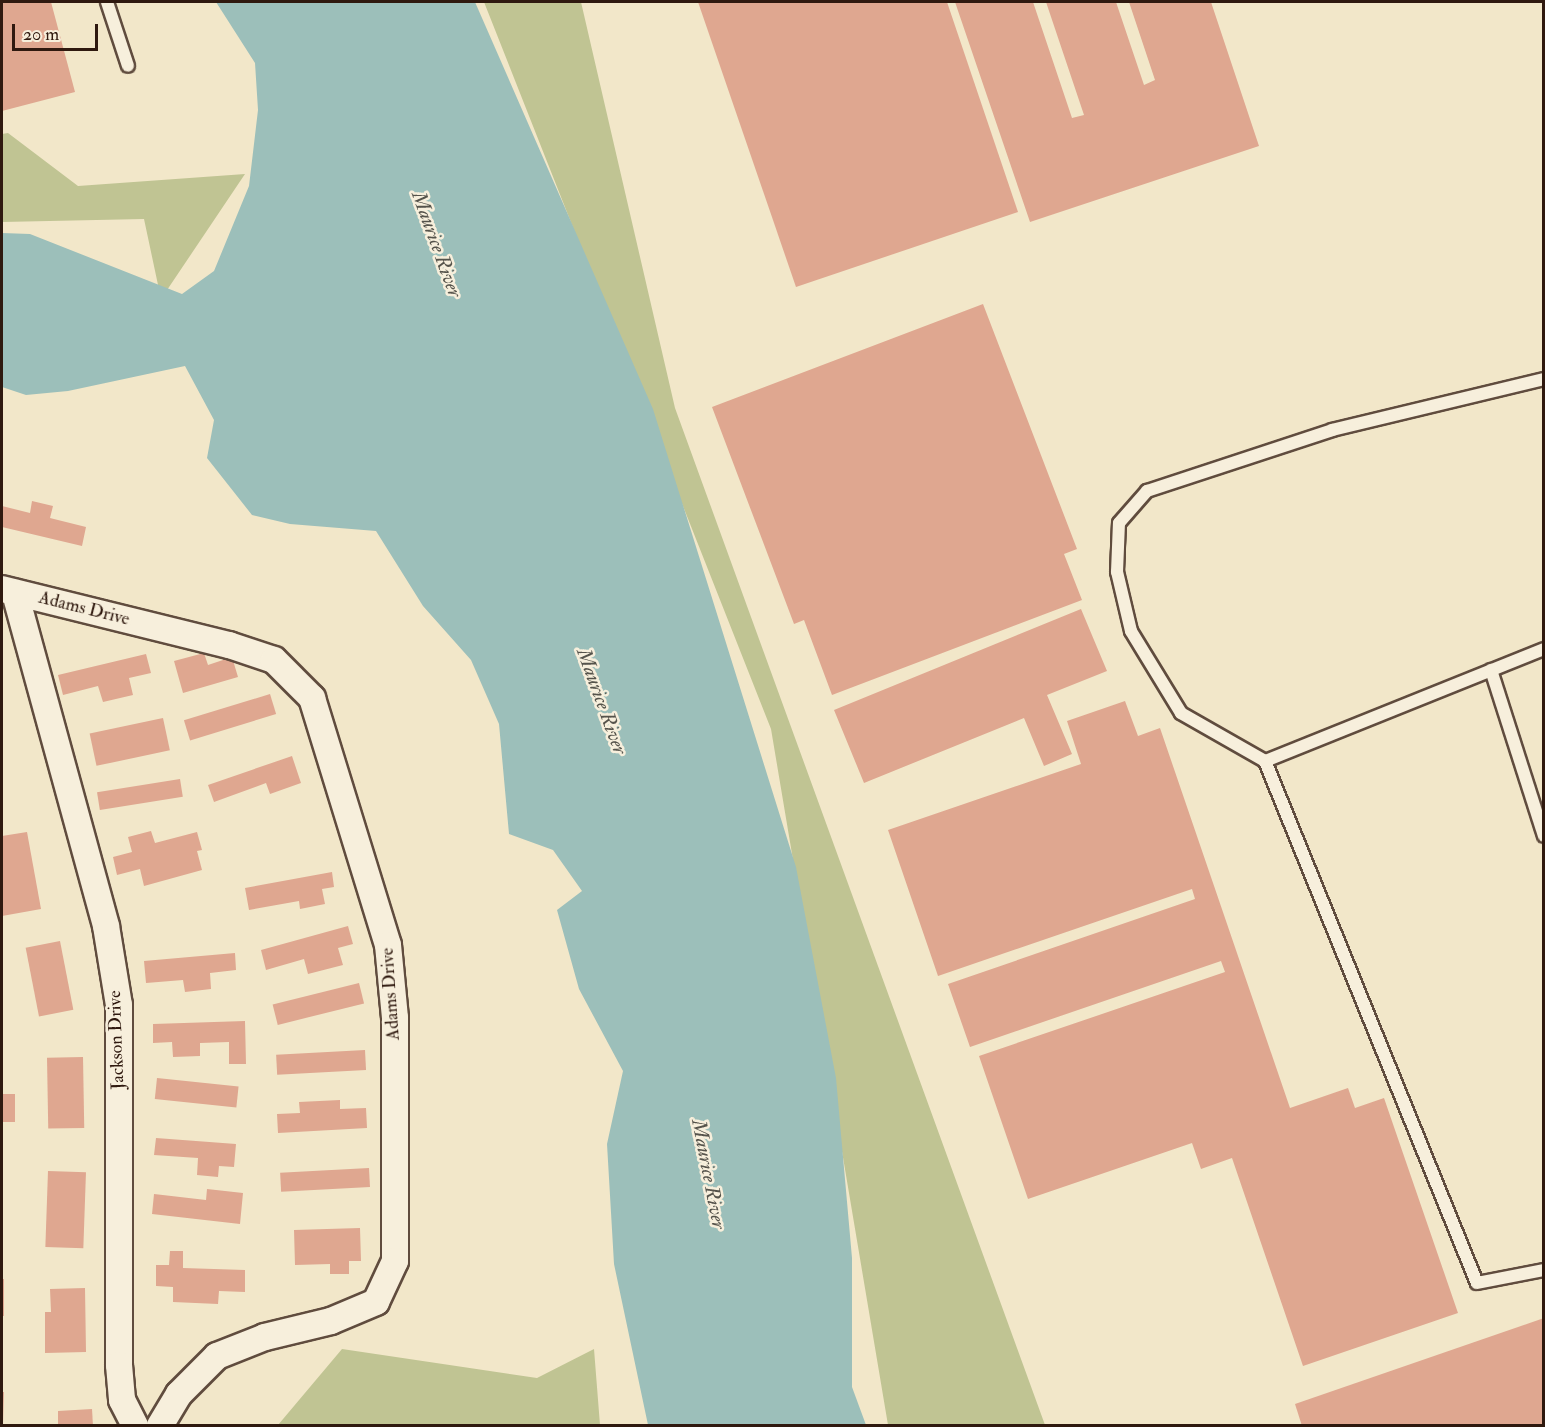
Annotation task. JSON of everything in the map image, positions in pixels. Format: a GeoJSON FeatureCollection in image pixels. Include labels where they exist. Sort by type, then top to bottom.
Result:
{"type":"FeatureCollection","features":[{"type":"Feature","properties":{"kind":"street","name":"Jackson Drive"},"geometry":{"type":"LineString","coordinates":[[8,591],[106,926],[118,1005],[118,1365],[122,1400],[135,1425]]}},
{"type":"Feature","properties":{"kind":"street","name":"Adams Drive"},"geometry":{"type":"LineString","coordinates":[[8,591],[230,645],[274,660],[312,698],[388,945],[395,1018],[395,1261],[376,1302],[331,1321],[265,1337],[217,1356],[179,1394],[160,1425]]}},
{"type":"Feature","properties":{"kind":"lane"},"geometry":{"type":"LineString","coordinates":[[106,2],[128,66]]}},
{"type":"Feature","properties":{"kind":"lane"},"geometry":{"type":"LineString","coordinates":[[1544,379],[1332,430],[1147,491],[1119,523],[1117,572],[1131,631],[1180,713],[1265,761],[1477,1283],[1544,1270]]}},
{"type":"Feature","properties":{"kind":"lane"},"geometry":{"type":"LineString","coordinates":[[1265,761],[1544,649]]}},
{"type":"Feature","properties":{"kind":"lane"},"geometry":{"type":"LineString","coordinates":[[1491,670],[1544,836]]}},
{"type":"Feature","properties":{"kind":"green space"},"geometry":{"type":"Polygon","coordinates":[[[484,2],[581,2],[675,408],[1045,1425],[888,1425],[771,729],[484,2]]]}},
{"type":"Feature","properties":{"kind":"green space"},"geometry":{"type":"Polygon","coordinates":[[[8,133],[78,186],[245,174],[161,299],[144,219],[2,222],[2,134],[8,133]]]}},
{"type":"Feature","properties":{"kind":"green space"},"geometry":{"type":"Polygon","coordinates":[[[342,1349],[537,1378],[594,1349],[600,1425],[278,1425],[342,1349]]]}},
{"type":"Feature","properties":{"kind":"water","name":"Maurice River"},"geometry":{"type":"Polygon","coordinates":[[[216,2],[475,2],[653,409],[796,867],[836,1078],[852,1258],[852,1387],[866,1425],[648,1425],[614,1264],[607,1144],[623,1071],[579,989],[557,910],[582,891],[553,850],[509,834],[499,724],[471,660],[423,606],[376,531],[290,524],[252,515],[207,458],[214,420],[185,366],[68,391],[26,395],[2,387],[2,233],[30,234],[182,294],[214,271],[249,186],[258,110],[255,63],[216,2]]]}},
{"type":"Feature","properties":{"kind":"building"},"geometry":{"type":"Polygon","coordinates":[[[2,2],[51,2],[75,92],[2,111],[2,2]]]}},
{"type":"Feature","properties":{"kind":"building"},"geometry":{"type":"Polygon","coordinates":[[[698,2],[947,2],[1018,212],[796,287],[698,2]]]}},
{"type":"Feature","properties":{"kind":"building"},"geometry":{"type":"Polygon","coordinates":[[[955,2],[1033,2],[1072,118],[1084,115],[1046,2],[1116,2],[1144,85],[1155,80],[1129,2],[1211,2],[1259,146],[1030,222],[955,2]]]}},
{"type":"Feature","properties":{"kind":"building"},"geometry":{"type":"Polygon","coordinates":[[[983,304],[1077,549],[1064,554],[1082,600],[832,695],[804,620],[794,624],[712,407],[983,304]]]}},
{"type":"Feature","properties":{"kind":"building"},"geometry":{"type":"Polygon","coordinates":[[[32,501],[53,506],[50,518],[86,527],[82,546],[2,527],[2,506],[30,513],[32,501]]]}},
{"type":"Feature","properties":{"kind":"building"},"geometry":{"type":"Polygon","coordinates":[[[1081,609],[1107,671],[1047,695],[1072,754],[1044,766],[1024,718],[864,783],[834,710],[1081,609]]]}},
{"type":"Feature","properties":{"kind":"building"},"geometry":{"type":"Polygon","coordinates":[[[204,653],[208,665],[232,657],[238,677],[183,693],[174,661],[204,653]]]}},
{"type":"Feature","properties":{"kind":"building"},"geometry":{"type":"Polygon","coordinates":[[[146,654],[151,673],[129,678],[133,695],[103,702],[98,686],[63,695],[58,675],[146,654]]]}},
{"type":"Feature","properties":{"kind":"building"},"geometry":{"type":"Polygon","coordinates":[[[270,694],[276,714],[190,740],[184,720],[270,694]]]}},
{"type":"Feature","properties":{"kind":"building"},"geometry":{"type":"Polygon","coordinates":[[[1125,701],[1138,736],[1160,728],[1290,1108],[1348,1088],[1355,1108],[1384,1098],[1458,1313],[1303,1366],[1232,1158],[1201,1169],[1192,1143],[1028,1199],[979,1056],[1225,972],[1221,961],[970,1047],[948,984],[1195,899],[1192,889],[938,976],[888,830],[1081,764],[1067,721],[1125,701]]]}},
{"type":"Feature","properties":{"kind":"building"},"geometry":{"type":"Polygon","coordinates":[[[163,718],[170,750],[97,766],[90,734],[163,718]]]}},
{"type":"Feature","properties":{"kind":"building"},"geometry":{"type":"Polygon","coordinates":[[[292,756],[301,783],[270,794],[266,783],[214,802],[208,785],[292,756]]]}},
{"type":"Feature","properties":{"kind":"building"},"geometry":{"type":"Polygon","coordinates":[[[180,779],[183,797],[100,810],[97,792],[180,779]]]}},
{"type":"Feature","properties":{"kind":"building"},"geometry":{"type":"Polygon","coordinates":[[[151,831],[155,843],[197,832],[202,850],[197,851],[202,870],[144,886],[140,869],[117,875],[113,857],[132,852],[128,837],[151,831]]]}},
{"type":"Feature","properties":{"kind":"building"},"geometry":{"type":"Polygon","coordinates":[[[27,832],[41,909],[2,916],[2,836],[27,832]]]}},
{"type":"Feature","properties":{"kind":"building"},"geometry":{"type":"Polygon","coordinates":[[[332,872],[334,887],[322,889],[325,904],[300,909],[299,901],[249,910],[245,888],[332,872]]]}},
{"type":"Feature","properties":{"kind":"building"},"geometry":{"type":"Polygon","coordinates":[[[348,926],[353,944],[338,948],[343,965],[308,974],[304,959],[266,970],[261,950],[348,926]]]}},
{"type":"Feature","properties":{"kind":"building"},"geometry":{"type":"Polygon","coordinates":[[[60,941],[73,1010],[39,1016],[26,948],[60,941]]]}},
{"type":"Feature","properties":{"kind":"building"},"geometry":{"type":"Polygon","coordinates":[[[235,953],[236,970],[210,973],[211,989],[185,992],[183,980],[146,983],[144,961],[235,953]]]}},
{"type":"Feature","properties":{"kind":"building"},"geometry":{"type":"Polygon","coordinates":[[[359,983],[364,1003],[278,1025],[273,1005],[359,983]]]}},
{"type":"Feature","properties":{"kind":"building"},"geometry":{"type":"Polygon","coordinates":[[[245,1021],[246,1064],[229,1064],[229,1042],[200,1043],[200,1056],[173,1057],[172,1042],[153,1043],[153,1024],[245,1021]]]}},
{"type":"Feature","properties":{"kind":"building"},"geometry":{"type":"Polygon","coordinates":[[[365,1050],[366,1070],[277,1075],[276,1055],[365,1050]]]}},
{"type":"Feature","properties":{"kind":"building"},"geometry":{"type":"Polygon","coordinates":[[[83,1057],[84,1128],[48,1129],[47,1058],[83,1057]]]}},
{"type":"Feature","properties":{"kind":"building"},"geometry":{"type":"Polygon","coordinates":[[[157,1078],[239,1087],[236,1107],[155,1099],[157,1078]]]}},
{"type":"Feature","properties":{"kind":"building"},"geometry":{"type":"Polygon","coordinates":[[[2,1094],[15,1094],[15,1122],[2,1122],[2,1094]]]}},
{"type":"Feature","properties":{"kind":"building"},"geometry":{"type":"Polygon","coordinates":[[[340,1100],[340,1109],[366,1108],[367,1128],[278,1133],[277,1114],[300,1113],[299,1102],[340,1100]]]}},
{"type":"Feature","properties":{"kind":"building"},"geometry":{"type":"Polygon","coordinates":[[[156,1138],[236,1144],[234,1167],[219,1166],[218,1177],[197,1175],[198,1158],[154,1155],[156,1138]]]}},
{"type":"Feature","properties":{"kind":"building"},"geometry":{"type":"Polygon","coordinates":[[[369,1168],[370,1187],[281,1192],[280,1173],[369,1168]]]}},
{"type":"Feature","properties":{"kind":"building"},"geometry":{"type":"Polygon","coordinates":[[[48,1171],[86,1172],[83,1248],[45,1247],[48,1171]]]}},
{"type":"Feature","properties":{"kind":"building"},"geometry":{"type":"Polygon","coordinates":[[[207,1189],[243,1193],[240,1224],[152,1214],[154,1194],[206,1200],[207,1189]]]}},
{"type":"Feature","properties":{"kind":"building"},"geometry":{"type":"Polygon","coordinates":[[[360,1228],[361,1261],[349,1261],[349,1274],[330,1274],[330,1264],[295,1265],[294,1230],[360,1228]]]}},
{"type":"Feature","properties":{"kind":"building"},"geometry":{"type":"Polygon","coordinates":[[[170,1251],[183,1251],[183,1268],[245,1270],[245,1292],[219,1291],[218,1304],[173,1302],[173,1287],[156,1286],[156,1265],[169,1265],[170,1251]]]}},
{"type":"Feature","properties":{"kind":"building"},"geometry":{"type":"Polygon","coordinates":[[[2,1279],[4,1279],[4,1316],[2,1316],[2,1279]]]}},
{"type":"Feature","properties":{"kind":"building"},"geometry":{"type":"Polygon","coordinates":[[[85,1288],[86,1352],[45,1353],[45,1312],[51,1312],[50,1289],[85,1288]]]}},
{"type":"Feature","properties":{"kind":"building"},"geometry":{"type":"Polygon","coordinates":[[[1544,1318],[1544,1426],[1302,1426],[1295,1404],[1544,1318]]]}},
{"type":"Feature","properties":{"kind":"building"},"geometry":{"type":"Polygon","coordinates":[[[2,1392],[4,1392],[3,1424],[2,1424],[2,1392]]]}},
{"type":"Feature","properties":{"kind":"building"},"geometry":{"type":"Polygon","coordinates":[[[92,1409],[93,1426],[58,1426],[58,1411],[92,1409]]]}}]}
